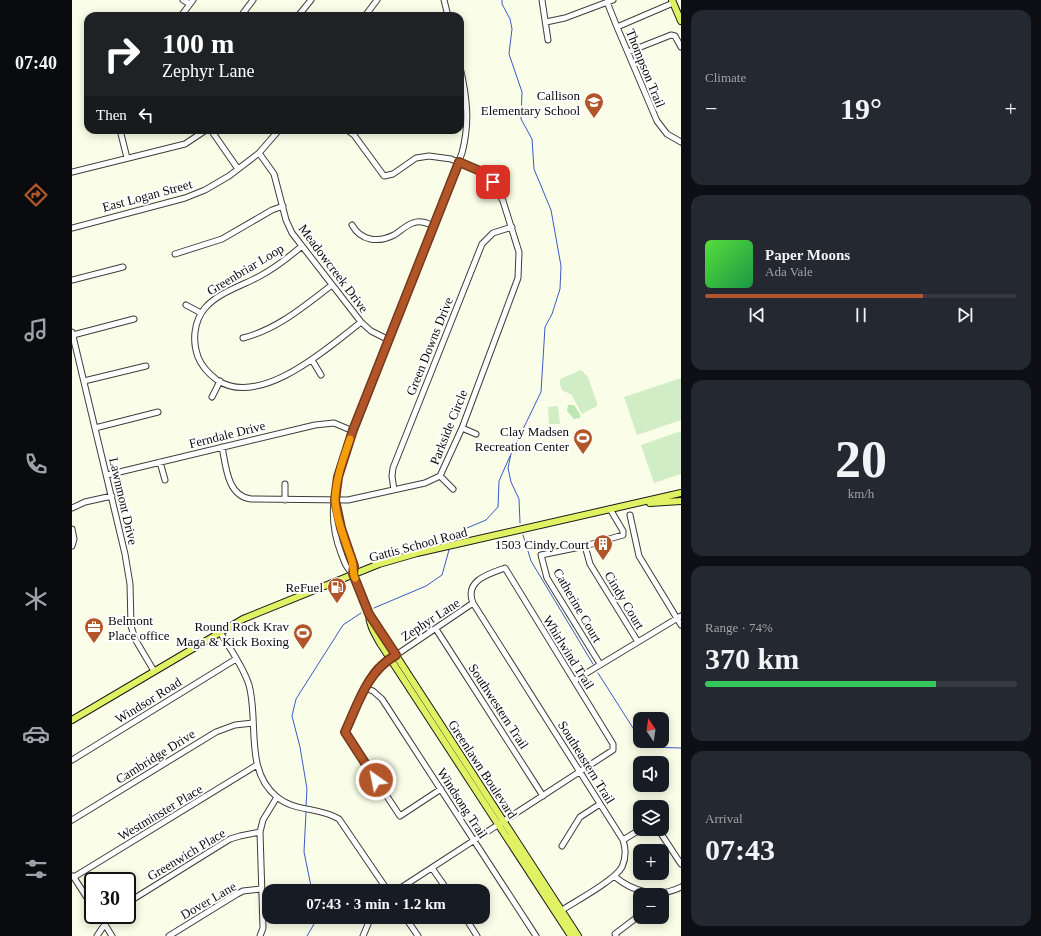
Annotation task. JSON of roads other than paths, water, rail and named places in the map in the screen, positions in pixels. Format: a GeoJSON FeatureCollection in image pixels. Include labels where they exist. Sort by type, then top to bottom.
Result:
{"type":"FeatureCollection","features":[{"type":"Feature","properties":{"kind":"main road"},"geometry":{"type":"LineString","coordinates":[[672,1],[681,21]]}},
{"type":"Feature","properties":{"kind":"main road","name":"Gattis School Road"},"geometry":{"type":"LineString","coordinates":[[72,720],[220,632],[252,615],[353,574],[410,554],[681,493]]}},
{"type":"Feature","properties":{"kind":"main road","name":"Gattis School Road"},"geometry":{"type":"LineString","coordinates":[[634,504],[681,501]]}},
{"type":"Feature","properties":{"kind":"main road","name":"Greenlawn Boulevard"},"geometry":{"type":"LineString","coordinates":[[353,574],[369,614],[393,656],[559,912],[578,936]]}},
{"type":"Feature","properties":{"kind":"main road","name":"Greenlawn Boulevard"},"geometry":{"type":"LineString","coordinates":[[559,912],[571,936]]}},
{"type":"Feature","properties":{"kind":"street"},"geometry":{"type":"LineString","coordinates":[[183,0],[191,2],[184,12]]}},
{"type":"Feature","properties":{"kind":"street"},"geometry":{"type":"LineString","coordinates":[[244,12],[253,0]]}},
{"type":"Feature","properties":{"kind":"street"},"geometry":{"type":"LineString","coordinates":[[301,12],[311,0]]}},
{"type":"Feature","properties":{"kind":"street"},"geometry":{"type":"LineString","coordinates":[[367,12],[377,0]]}},
{"type":"Feature","properties":{"kind":"street"},"geometry":{"type":"LineString","coordinates":[[444,0],[447,12]]}},
{"type":"Feature","properties":{"kind":"street"},"geometry":{"type":"LineString","coordinates":[[542,0],[548,40]]}},
{"type":"Feature","properties":{"kind":"street"},"geometry":{"type":"LineString","coordinates":[[546,22],[565,18],[613,0]]}},
{"type":"Feature","properties":{"kind":"street","name":"Thompson Trail"},"geometry":{"type":"LineString","coordinates":[[672,1],[617,27],[657,121],[667,134],[681,142]]}},
{"type":"Feature","properties":{"kind":"street"},"geometry":{"type":"LineString","coordinates":[[607,2],[617,27]]}},
{"type":"Feature","properties":{"kind":"street"},"geometry":{"type":"LineString","coordinates":[[628,52],[673,35],[681,47]]}},
{"type":"Feature","properties":{"kind":"street","name":"Greenlawn Boulevard"},"geometry":{"type":"LineString","coordinates":[[353,574],[348,569],[336,538],[332,514],[340,467],[353,430],[465,144],[468,116],[464,86]]}},
{"type":"Feature","properties":{"kind":"street"},"geometry":{"type":"LineString","coordinates":[[121,134],[127,158]]}},
{"type":"Feature","properties":{"kind":"street"},"geometry":{"type":"LineString","coordinates":[[72,172],[185,144],[200,134]]}},
{"type":"Feature","properties":{"kind":"street"},"geometry":{"type":"LineString","coordinates":[[214,134],[238,169]]}},
{"type":"Feature","properties":{"kind":"street","name":"East Logan Street"},"geometry":{"type":"LineString","coordinates":[[72,228],[195,194],[214,186],[258,153],[275,134]]}},
{"type":"Feature","properties":{"kind":"street","name":"Parkside Circle"},"geometry":{"type":"LineString","coordinates":[[222,447],[230,482],[239,495],[251,499],[354,499],[425,483],[440,476],[462,428],[518,278],[520,259],[504,201],[493,182],[480,171],[459,162],[439,156],[422,157],[411,161],[393,174],[384,176],[353,134]]}},
{"type":"Feature","properties":{"kind":"street","name":"Meadowcreek Drive"},"geometry":{"type":"LineString","coordinates":[[258,153],[274,174],[289,227],[302,246],[361,322],[371,331],[389,340]]}},
{"type":"Feature","properties":{"kind":"street"},"geometry":{"type":"LineString","coordinates":[[175,254],[196,249],[222,239],[272,210],[282,206]]}},
{"type":"Feature","properties":{"kind":"street"},"geometry":{"type":"LineString","coordinates":[[352,225],[358,234],[368,240],[388,237],[414,222],[424,222],[434,226]]}},
{"type":"Feature","properties":{"kind":"street","name":"Green Downs Drive"},"geometry":{"type":"LineString","coordinates":[[394,490],[392,476],[393,468],[482,244],[493,233],[512,227]]}},
{"type":"Feature","properties":{"kind":"street","name":"Greenbriar Loop"},"geometry":{"type":"LineString","coordinates":[[302,246],[261,276],[215,298],[201,313],[195,334],[198,355],[204,367],[220,381],[235,387],[255,386],[273,380],[312,360],[361,322]]}},
{"type":"Feature","properties":{"kind":"street"},"geometry":{"type":"LineString","coordinates":[[72,280],[123,267]]}},
{"type":"Feature","properties":{"kind":"street"},"geometry":{"type":"LineString","coordinates":[[243,338],[263,332],[281,323],[332,285]]}},
{"type":"Feature","properties":{"kind":"street"},"geometry":{"type":"LineString","coordinates":[[186,305],[201,313]]}},
{"type":"Feature","properties":{"kind":"street"},"geometry":{"type":"LineString","coordinates":[[72,334],[134,319]]}},
{"type":"Feature","properties":{"kind":"street","name":"Lawnmont Drive"},"geometry":{"type":"LineString","coordinates":[[72,334],[128,567],[131,626],[135,639],[154,671]]}},
{"type":"Feature","properties":{"kind":"street"},"geometry":{"type":"LineString","coordinates":[[312,360],[321,375]]}},
{"type":"Feature","properties":{"kind":"street"},"geometry":{"type":"LineString","coordinates":[[84,381],[146,366]]}},
{"type":"Feature","properties":{"kind":"street"},"geometry":{"type":"LineString","coordinates":[[212,397],[220,381]]}},
{"type":"Feature","properties":{"kind":"street"},"geometry":{"type":"LineString","coordinates":[[95,428],[158,412]]}},
{"type":"Feature","properties":{"kind":"street","name":"Ferndale Drive"},"geometry":{"type":"LineString","coordinates":[[107,475],[321,423],[334,424],[353,430]]}},
{"type":"Feature","properties":{"kind":"street"},"geometry":{"type":"LineString","coordinates":[[462,428],[476,434]]}},
{"type":"Feature","properties":{"kind":"street"},"geometry":{"type":"LineString","coordinates":[[160,462],[165,480]]}},
{"type":"Feature","properties":{"kind":"street"},"geometry":{"type":"LineString","coordinates":[[440,476],[453,489]]}},
{"type":"Feature","properties":{"kind":"street"},"geometry":{"type":"LineString","coordinates":[[285,484],[285,500]]}},
{"type":"Feature","properties":{"kind":"street"},"geometry":{"type":"LineString","coordinates":[[72,508],[82,503],[112,496]]}},
{"type":"Feature","properties":{"kind":"street","name":"Greenlawn Boulevard"},"geometry":{"type":"LineString","coordinates":[[335,500],[341,528],[354,566],[353,574]]}},
{"type":"Feature","properties":{"kind":"street"},"geometry":{"type":"LineString","coordinates":[[585,546],[623,535],[623,531],[610,509]]}},
{"type":"Feature","properties":{"kind":"street"},"geometry":{"type":"LineString","coordinates":[[630,515],[639,556],[679,618],[681,626]]}},
{"type":"Feature","properties":{"kind":"street"},"geometry":{"type":"LineString","coordinates":[[72,529],[74,538],[72,546]]}},
{"type":"Feature","properties":{"kind":"street","name":"Catherine Court"},"geometry":{"type":"LineString","coordinates":[[585,546],[542,555],[547,578],[600,664]]}},
{"type":"Feature","properties":{"kind":"street","name":"Cindy Court"},"geometry":{"type":"LineString","coordinates":[[585,546],[590,564],[638,642]]}},
{"type":"Feature","properties":{"kind":"street","name":"Zephyr Lane"},"geometry":{"type":"LineString","coordinates":[[440,789],[400,816],[345,732],[365,688],[377,668],[473,603],[471,591],[476,581],[485,575],[505,568]]}},
{"type":"Feature","properties":{"kind":"street","name":"Whirlwind Trail"},"geometry":{"type":"LineString","coordinates":[[505,568],[575,680],[614,747],[612,752],[580,773]]}},
{"type":"Feature","properties":{"kind":"street","name":"Southeastern Trail"},"geometry":{"type":"LineString","coordinates":[[473,603],[623,840],[625,851],[624,862],[614,876],[559,912]]}},
{"type":"Feature","properties":{"kind":"street"},"geometry":{"type":"LineString","coordinates":[[575,680],[679,618]]}},
{"type":"Feature","properties":{"kind":"street","name":"Southwestern Trail"},"geometry":{"type":"LineString","coordinates":[[436,629],[543,796]]}},
{"type":"Feature","properties":{"kind":"street"},"geometry":{"type":"LineString","coordinates":[[220,632],[236,659],[248,684],[257,765],[265,784],[277,797],[295,807],[330,814],[339,819],[383,884]]}},
{"type":"Feature","properties":{"kind":"street","name":"Windsor Road"},"geometry":{"type":"LineString","coordinates":[[72,760],[236,659]]}},
{"type":"Feature","properties":{"kind":"street","name":"Windsong Trail"},"geometry":{"type":"LineString","coordinates":[[365,688],[374,691],[382,699],[536,936]]}},
{"type":"Feature","properties":{"kind":"street","name":"Cambridge Drive"},"geometry":{"type":"LineString","coordinates":[[72,820],[216,732],[235,725],[253,723]]}},
{"type":"Feature","properties":{"kind":"street","name":"Westminster Place"},"geometry":{"type":"LineString","coordinates":[[73,876],[257,765]]}},
{"type":"Feature","properties":{"kind":"street"},"geometry":{"type":"LineString","coordinates":[[407,884],[501,822],[580,773]]}},
{"type":"Feature","properties":{"kind":"street"},"geometry":{"type":"LineString","coordinates":[[260,936],[263,928],[260,832],[263,820],[277,797]]}},
{"type":"Feature","properties":{"kind":"street"},"geometry":{"type":"LineString","coordinates":[[562,846],[580,817],[600,804]]}},
{"type":"Feature","properties":{"kind":"street","name":"Greenwich Place"},"geometry":{"type":"LineString","coordinates":[[136,897],[233,838],[260,832]]}},
{"type":"Feature","properties":{"kind":"street"},"geometry":{"type":"LineString","coordinates":[[623,840],[633,834]]}},
{"type":"Feature","properties":{"kind":"street"},"geometry":{"type":"LineString","coordinates":[[663,836],[681,864]]}},
{"type":"Feature","properties":{"kind":"street"},"geometry":{"type":"LineString","coordinates":[[432,868],[443,884]]}},
{"type":"Feature","properties":{"kind":"street"},"geometry":{"type":"LineString","coordinates":[[73,876],[84,893]]}},
{"type":"Feature","properties":{"kind":"street"},"geometry":{"type":"LineString","coordinates":[[614,876],[634,888]]}},
{"type":"Feature","properties":{"kind":"street"},"geometry":{"type":"LineString","coordinates":[[669,891],[681,887]]}},
{"type":"Feature","properties":{"kind":"street","name":"Dover Lane"},"geometry":{"type":"LineString","coordinates":[[169,936],[237,894],[245,891],[261,889]]}},
{"type":"Feature","properties":{"kind":"street"},"geometry":{"type":"LineString","coordinates":[[616,936],[615,934],[633,920]]}},
{"type":"Feature","properties":{"kind":"street"},"geometry":{"type":"LineString","coordinates":[[97,936],[104,924],[112,936]]}},
{"type":"Feature","properties":{"kind":"street"},"geometry":{"type":"LineString","coordinates":[[363,936],[368,924]]}},
{"type":"Feature","properties":{"kind":"street"},"geometry":{"type":"LineString","coordinates":[[410,924],[418,936]]}},
{"type":"Feature","properties":{"kind":"street"},"geometry":{"type":"LineString","coordinates":[[469,924],[477,936]]}},
{"type":"Feature","properties":{"kind":"waterway"},"geometry":{"type":"LineString","coordinates":[[502,0],[502,4],[510,19],[512,29],[509,54],[522,92],[521,119],[532,139],[534,169],[551,210],[561,266],[560,289],[552,314],[545,327],[541,392],[511,454],[508,468],[511,482],[519,499],[520,523]]}},
{"type":"Feature","properties":{"kind":"waterway"},"geometry":{"type":"LineString","coordinates":[[453,537],[467,528],[486,520],[498,507],[499,481],[510,456]]}},
{"type":"Feature","properties":{"kind":"waterway"},"geometry":{"type":"LineString","coordinates":[[523,535],[531,561],[593,664]]}},
{"type":"Feature","properties":{"kind":"waterway"},"geometry":{"type":"LineString","coordinates":[[374,608],[426,586],[442,575],[449,550]]}},
{"type":"Feature","properties":{"kind":"waterway"},"geometry":{"type":"LineString","coordinates":[[306,806],[307,789],[300,747],[292,716],[296,699],[343,625],[361,613]]}},
{"type":"Feature","properties":{"kind":"waterway"},"geometry":{"type":"LineString","coordinates":[[598,673],[633,728]]}},
{"type":"Feature","properties":{"kind":"waterway"},"geometry":{"type":"LineString","coordinates":[[669,748],[681,748]]}},
{"type":"Feature","properties":{"kind":"waterway"},"geometry":{"type":"LineString","coordinates":[[306,812],[304,852],[311,884]]}},
{"type":"Feature","properties":{"kind":"waterway"},"geometry":{"type":"LineString","coordinates":[[307,936],[314,924]]}},
{"type":"Feature","properties":{"kind":"place","name":"Callison Elementary School"},"geometry":{"type":"Point","coordinates":[594,119]}},
{"type":"Feature","properties":{"kind":"place","name":"Clay Madsen Recreation Center"},"geometry":{"type":"Point","coordinates":[583,455]}},
{"type":"Feature","properties":{"kind":"place","name":"1503 Cindy Court"},"geometry":{"type":"Point","coordinates":[603,561]}},
{"type":"Feature","properties":{"kind":"place","name":"ReFuel"},"geometry":{"type":"Point","coordinates":[337,604]}},
{"type":"Feature","properties":{"kind":"place","name":"Belmont Place office"},"geometry":{"type":"Point","coordinates":[94,644]}},
{"type":"Feature","properties":{"kind":"place","name":"Round Rock Krav Maga & Kick Boxing"},"geometry":{"type":"Point","coordinates":[303,650]}}]}
